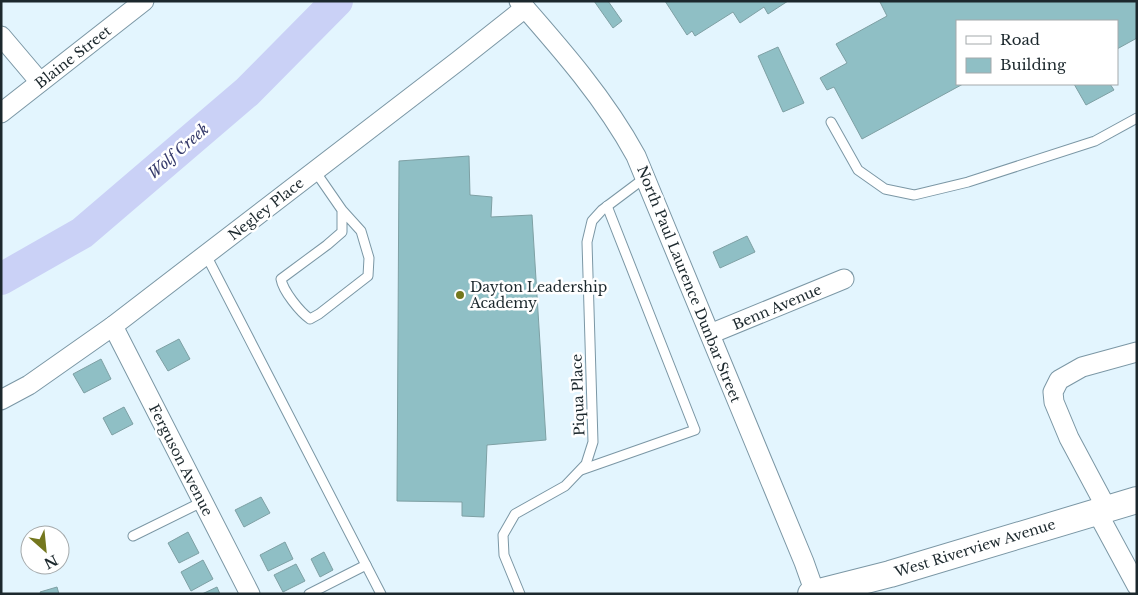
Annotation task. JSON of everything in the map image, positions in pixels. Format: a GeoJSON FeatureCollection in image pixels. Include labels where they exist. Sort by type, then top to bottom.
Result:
{"type":"FeatureCollection","features":[{"type":"Feature","properties":{"kind":"street","name":"Blaine Street"},"geometry":{"type":"LineString","coordinates":[[1,113],[144,1]]}},
{"type":"Feature","properties":{"kind":"street","name":"Negley Place"},"geometry":{"type":"LineString","coordinates":[[1,400],[29,385],[113,326],[458,61],[522,5]]}},
{"type":"Feature","properties":{"kind":"street","name":"North Paul Laurence Dunbar Street"},"geometry":{"type":"LineString","coordinates":[[522,5],[603,102],[621,128],[646,177],[804,562],[813,593]]}},
{"type":"Feature","properties":{"kind":"street"},"geometry":{"type":"LineString","coordinates":[[1,36],[40,82]]}},
{"type":"Feature","properties":{"kind":"street","name":"Benn Avenue"},"geometry":{"type":"LineString","coordinates":[[710,334],[844,279]]}},
{"type":"Feature","properties":{"kind":"street","name":"Ferguson Avenue"},"geometry":{"type":"LineString","coordinates":[[113,326],[250,594]]}},
{"type":"Feature","properties":{"kind":"street"},"geometry":{"type":"LineString","coordinates":[[1137,352],[1082,367],[1059,380],[1053,392],[1054,402],[1069,438],[1137,586]]}},
{"type":"Feature","properties":{"kind":"street","name":"West Riverview Avenue"},"geometry":{"type":"LineString","coordinates":[[813,593],[854,589],[890,574],[1137,500]]}},
{"type":"Feature","properties":{"kind":"lane"},"geometry":{"type":"LineString","coordinates":[[831,122],[858,170],[885,189],[914,195],[968,182],[1096,141],[1137,118]]}},
{"type":"Feature","properties":{"kind":"lane"},"geometry":{"type":"LineString","coordinates":[[315,171],[342,210],[361,231],[369,258],[368,276],[310,319],[304,315],[282,286],[281,279],[342,232],[342,210]]}},
{"type":"Feature","properties":{"kind":"lane","name":"Piqua Place"},"geometry":{"type":"LineString","coordinates":[[520,594],[504,555],[502,535],[515,514],[565,486],[586,464],[593,442],[587,242],[592,221],[607,206],[646,177]]}},
{"type":"Feature","properties":{"kind":"lane"},"geometry":{"type":"LineString","coordinates":[[579,471],[695,430],[607,206]]}},
{"type":"Feature","properties":{"kind":"lane"},"geometry":{"type":"LineString","coordinates":[[206,255],[380,594]]}},
{"type":"Feature","properties":{"kind":"lane"},"geometry":{"type":"LineString","coordinates":[[133,536],[202,502]]}},
{"type":"Feature","properties":{"kind":"lane"},"geometry":{"type":"LineString","coordinates":[[309,594],[366,565]]}},
{"type":"Feature","properties":{"kind":"building"},"geometry":{"type":"Polygon","coordinates":[[[594,1],[608,1],[622,21],[613,28],[594,1]]]}},
{"type":"Feature","properties":{"kind":"building"},"geometry":{"type":"Polygon","coordinates":[[[665,1],[788,1],[768,14],[764,7],[740,23],[733,12],[695,36],[692,31],[687,35],[665,1]]]}},
{"type":"Feature","properties":{"kind":"building"},"geometry":{"type":"Polygon","coordinates":[[[881,1],[1137,1],[1137,38],[1118,48],[1118,20],[956,20],[956,85],[961,85],[862,139],[834,87],[827,90],[820,78],[847,63],[836,44],[887,16],[881,1]]]}},
{"type":"Feature","properties":{"kind":"building"},"geometry":{"type":"Polygon","coordinates":[[[778,47],[804,103],[783,112],[758,56],[778,47]]]}},
{"type":"Feature","properties":{"kind":"building"},"geometry":{"type":"Polygon","coordinates":[[[1075,85],[1111,85],[1114,90],[1086,105],[1075,85]]]}},
{"type":"Feature","properties":{"kind":"building"},"geometry":{"type":"Polygon","coordinates":[[[469,156],[470,195],[492,197],[491,217],[532,215],[546,440],[487,445],[484,517],[462,516],[462,502],[397,501],[399,161],[469,156]]]}},
{"type":"Feature","properties":{"kind":"building"},"geometry":{"type":"Polygon","coordinates":[[[747,236],[755,252],[720,268],[713,252],[747,236]]]}},
{"type":"Feature","properties":{"kind":"building"},"geometry":{"type":"Polygon","coordinates":[[[179,339],[190,359],[168,371],[156,351],[179,339]]]}},
{"type":"Feature","properties":{"kind":"building"},"geometry":{"type":"Polygon","coordinates":[[[101,359],[111,379],[84,393],[73,374],[101,359]]]}},
{"type":"Feature","properties":{"kind":"building"},"geometry":{"type":"Polygon","coordinates":[[[124,407],[133,424],[112,435],[103,418],[124,407]]]}},
{"type":"Feature","properties":{"kind":"building"},"geometry":{"type":"Polygon","coordinates":[[[261,497],[270,513],[244,527],[235,510],[261,497]]]}},
{"type":"Feature","properties":{"kind":"building"},"geometry":{"type":"Polygon","coordinates":[[[188,532],[199,553],[179,563],[168,543],[188,532]]]}},
{"type":"Feature","properties":{"kind":"building"},"geometry":{"type":"Polygon","coordinates":[[[285,542],[293,559],[268,571],[260,555],[285,542]]]}},
{"type":"Feature","properties":{"kind":"building"},"geometry":{"type":"Polygon","coordinates":[[[324,552],[333,570],[320,577],[311,559],[324,552]]]}},
{"type":"Feature","properties":{"kind":"building"},"geometry":{"type":"Polygon","coordinates":[[[203,560],[213,579],[191,591],[181,572],[203,560]]]}},
{"type":"Feature","properties":{"kind":"building"},"geometry":{"type":"Polygon","coordinates":[[[296,564],[305,581],[283,592],[274,575],[296,564]]]}},
{"type":"Feature","properties":{"kind":"building"},"geometry":{"type":"Polygon","coordinates":[[[57,587],[59,594],[41,594],[40,592],[57,587]]]}},
{"type":"Feature","properties":{"kind":"building"},"geometry":{"type":"Polygon","coordinates":[[[217,587],[220,594],[202,594],[217,587]]]}},
{"type":"Feature","properties":{"kind":"waterway","name":"Wolf Creek"},"geometry":{"type":"LineString","coordinates":[[1,279],[82,233],[247,92],[337,1]]}},
{"type":"Feature","properties":{"kind":"place","name":"Dayton Leadership Academy"},"geometry":{"type":"Point","coordinates":[460,295]}}]}
